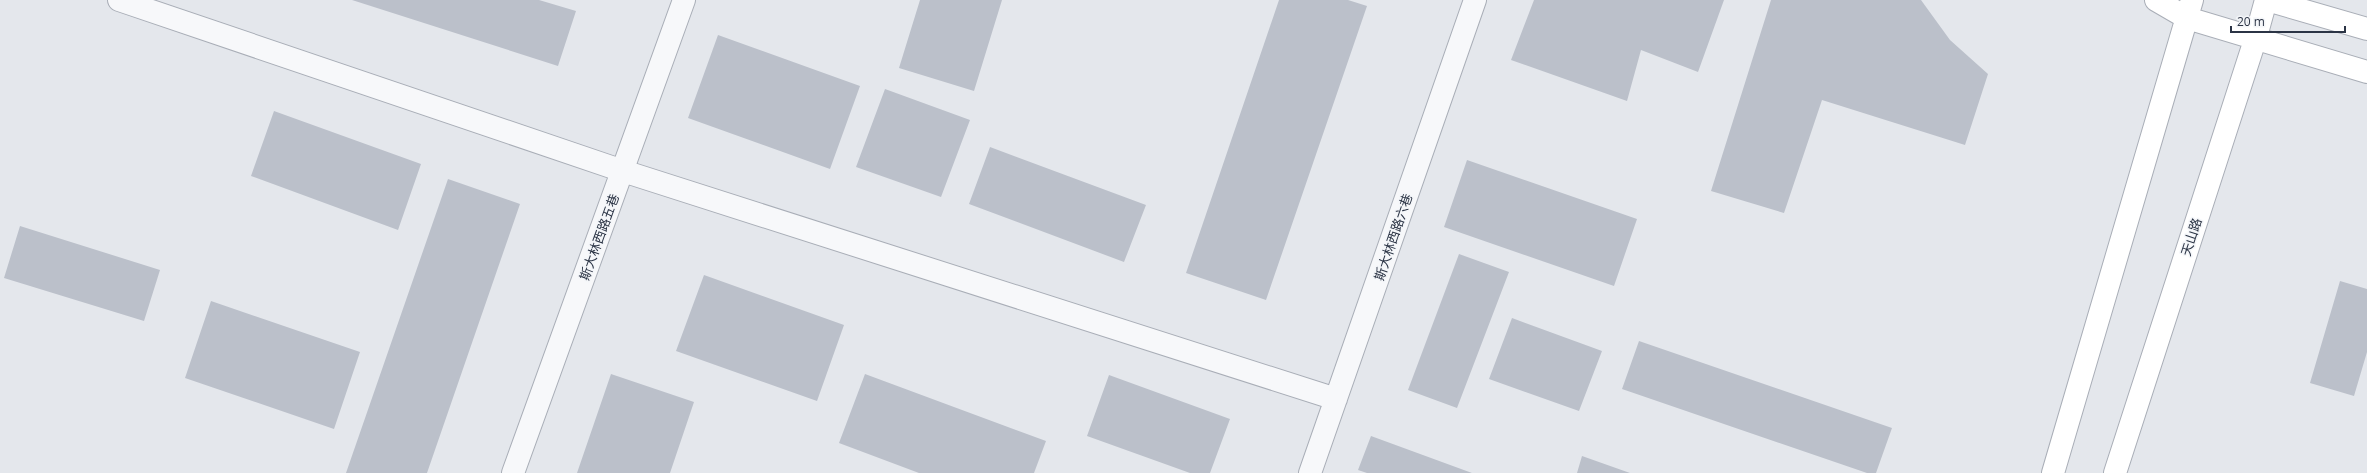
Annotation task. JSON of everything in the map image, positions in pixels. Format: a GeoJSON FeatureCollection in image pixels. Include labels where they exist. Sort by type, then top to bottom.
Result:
{"type":"FeatureCollection","features":[{"type":"Feature","properties":{"kind":"main road"},"geometry":{"type":"LineString","coordinates":[[2156,0],[2190,9],[2255,40],[2367,72]]}},
{"type":"Feature","properties":{"kind":"main road"},"geometry":{"type":"LineString","coordinates":[[2266,0],[2367,29]]}},
{"type":"Feature","properties":{"kind":"main road","name":"天山路"},"geometry":{"type":"LineString","coordinates":[[2115,473],[2255,40],[2266,0]]}},
{"type":"Feature","properties":{"kind":"main road"},"geometry":{"type":"LineString","coordinates":[[2053,473],[2190,9]]}},
{"type":"Feature","properties":{"kind":"street"},"geometry":{"type":"LineString","coordinates":[[118,0],[623,171],[1336,399]]}},
{"type":"Feature","properties":{"kind":"street","name":"斯大林西路五巷"},"geometry":{"type":"LineString","coordinates":[[513,473],[684,0]]}},
{"type":"Feature","properties":{"kind":"street","name":"斯大林西路六巷"},"geometry":{"type":"LineString","coordinates":[[1310,473],[1475,0]]}},
{"type":"Feature","properties":{"kind":"building"},"geometry":{"type":"Polygon","coordinates":[[[352,0],[539,0],[576,11],[558,66],[352,0]]]}},
{"type":"Feature","properties":{"kind":"building"},"geometry":{"type":"Polygon","coordinates":[[[920,0],[1002,0],[974,91],[899,68],[920,0]]]}},
{"type":"Feature","properties":{"kind":"building"},"geometry":{"type":"Polygon","coordinates":[[[1279,0],[1348,0],[1367,6],[1266,300],[1186,273],[1279,0]]]}},
{"type":"Feature","properties":{"kind":"building"},"geometry":{"type":"Polygon","coordinates":[[[1534,0],[1724,0],[1698,72],[1641,50],[1627,101],[1511,60],[1534,0]]]}},
{"type":"Feature","properties":{"kind":"building"},"geometry":{"type":"Polygon","coordinates":[[[1771,0],[1921,0],[1950,40],[1988,74],[1965,145],[1822,100],[1784,213],[1711,191],[1771,0]]]}},
{"type":"Feature","properties":{"kind":"building"},"geometry":{"type":"Polygon","coordinates":[[[718,35],[860,86],[830,169],[688,118],[718,35]]]}},
{"type":"Feature","properties":{"kind":"building"},"geometry":{"type":"Polygon","coordinates":[[[885,89],[970,120],[941,197],[856,167],[885,89]]]}},
{"type":"Feature","properties":{"kind":"building"},"geometry":{"type":"Polygon","coordinates":[[[274,111],[421,164],[398,230],[251,176],[274,111]]]}},
{"type":"Feature","properties":{"kind":"building"},"geometry":{"type":"Polygon","coordinates":[[[990,147],[1146,205],[1124,262],[969,204],[990,147]]]}},
{"type":"Feature","properties":{"kind":"building"},"geometry":{"type":"Polygon","coordinates":[[[1467,160],[1637,219],[1614,286],[1444,227],[1467,160]]]}},
{"type":"Feature","properties":{"kind":"building"},"geometry":{"type":"Polygon","coordinates":[[[448,179],[520,204],[427,473],[346,473],[448,179]]]}},
{"type":"Feature","properties":{"kind":"building"},"geometry":{"type":"Polygon","coordinates":[[[20,226],[160,270],[144,321],[4,278],[20,226]]]}},
{"type":"Feature","properties":{"kind":"building"},"geometry":{"type":"Polygon","coordinates":[[[1459,254],[1509,272],[1457,408],[1408,390],[1459,254]]]}},
{"type":"Feature","properties":{"kind":"building"},"geometry":{"type":"Polygon","coordinates":[[[704,275],[844,325],[817,401],[676,351],[704,275]]]}},
{"type":"Feature","properties":{"kind":"building"},"geometry":{"type":"Polygon","coordinates":[[[2340,281],[2367,289],[2367,352],[2354,396],[2310,383],[2340,281]]]}},
{"type":"Feature","properties":{"kind":"building"},"geometry":{"type":"Polygon","coordinates":[[[211,301],[360,352],[334,429],[185,378],[211,301]]]}},
{"type":"Feature","properties":{"kind":"building"},"geometry":{"type":"Polygon","coordinates":[[[1512,318],[1602,351],[1579,411],[1489,379],[1512,318]]]}},
{"type":"Feature","properties":{"kind":"building"},"geometry":{"type":"Polygon","coordinates":[[[1639,341],[1892,428],[1876,473],[1867,473],[1622,389],[1639,341]]]}},
{"type":"Feature","properties":{"kind":"building"},"geometry":{"type":"Polygon","coordinates":[[[611,374],[694,402],[670,473],[577,473],[611,374]]]}},
{"type":"Feature","properties":{"kind":"building"},"geometry":{"type":"Polygon","coordinates":[[[865,374],[1046,441],[1034,473],[919,473],[839,443],[865,374]]]}},
{"type":"Feature","properties":{"kind":"building"},"geometry":{"type":"Polygon","coordinates":[[[1109,375],[1230,419],[1210,473],[1190,473],[1087,436],[1109,375]]]}},
{"type":"Feature","properties":{"kind":"building"},"geometry":{"type":"Polygon","coordinates":[[[1371,436],[1472,473],[1367,473],[1358,470],[1371,436]]]}},
{"type":"Feature","properties":{"kind":"building"},"geometry":{"type":"Polygon","coordinates":[[[1582,456],[1630,473],[1577,473],[1582,456]]]}}]}
